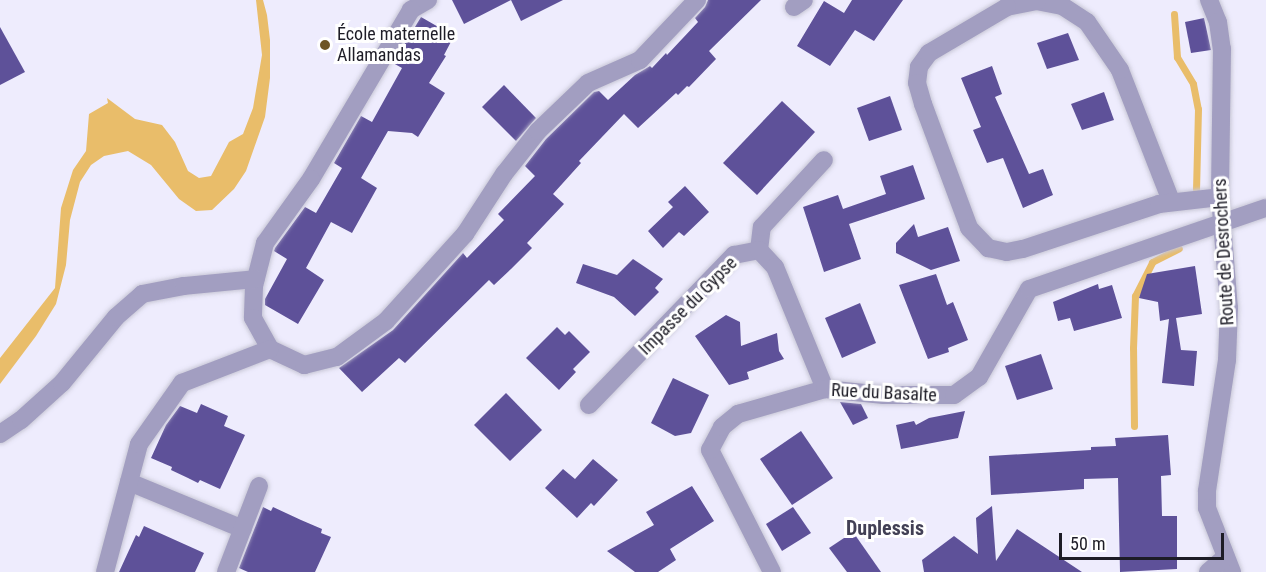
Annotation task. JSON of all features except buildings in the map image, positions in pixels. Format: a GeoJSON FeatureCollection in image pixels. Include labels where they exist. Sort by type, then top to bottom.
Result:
{"type":"FeatureCollection","features":[{"type":"Feature","properties":{"kind":"street"},"geometry":{"type":"LineString","coordinates":[[428,0],[411,10],[311,179],[265,243],[256,279],[253,318],[270,349],[304,365],[337,357],[386,321],[465,234],[504,174],[538,131],[588,83],[640,60],[697,0]]}},
{"type":"Feature","properties":{"kind":"street","name":"Route de Desrochers"},"geometry":{"type":"LineString","coordinates":[[1209,0],[1218,22],[1222,49],[1220,197],[1229,308],[1227,350],[1207,500],[1211,524],[1228,565]]}},
{"type":"Feature","properties":{"kind":"street"},"geometry":{"type":"LineString","coordinates":[[1171,201],[1120,70],[1087,22],[1062,6],[1037,2],[1007,7],[929,53],[919,67],[917,83],[923,104],[969,228],[988,248],[1007,252],[1023,249],[1171,201],[1220,197]]}},
{"type":"Feature","properties":{"kind":"street"},"geometry":{"type":"LineString","coordinates":[[759,250],[762,227],[824,160]]}},
{"type":"Feature","properties":{"kind":"street","name":"Rue du Basalte"},"geometry":{"type":"LineString","coordinates":[[772,572],[710,450],[722,427],[738,414],[825,389],[884,395],[954,395],[980,377],[1029,289],[1266,208]]}},
{"type":"Feature","properties":{"kind":"street","name":"Impasse du Gypse"},"geometry":{"type":"LineString","coordinates":[[589,405],[734,255],[759,250],[776,267],[825,389]]}},
{"type":"Feature","properties":{"kind":"street"},"geometry":{"type":"LineString","coordinates":[[0,434],[21,420],[62,383],[116,317],[142,294],[184,286],[256,279]]}},
{"type":"Feature","properties":{"kind":"street"},"geometry":{"type":"LineString","coordinates":[[105,572],[139,444],[182,383],[270,349]]}},
{"type":"Feature","properties":{"kind":"street"},"geometry":{"type":"LineString","coordinates":[[129,482],[243,529]]}},
{"type":"Feature","properties":{"kind":"street"},"geometry":{"type":"LineString","coordinates":[[226,572],[259,486]]}},
{"type":"Feature","properties":{"kind":"street"},"geometry":{"type":"LineString","coordinates":[[1208,572],[1228,565]]}},
{"type":"Feature","properties":{"kind":"shaded area"},"geometry":{"type":"Polygon","coordinates":[[[256,0],[263,0],[267,15],[270,40],[270,78],[265,117],[246,171],[234,189],[212,210],[196,211],[179,199],[151,165],[128,151],[104,156],[91,165],[80,182],[70,220],[66,265],[56,304],[36,336],[0,384],[0,358],[55,288],[61,208],[73,170],[86,151],[89,114],[108,103],[107,98],[135,119],[162,125],[175,142],[188,171],[199,178],[211,176],[229,142],[243,134],[253,108],[262,55],[256,0]]]}},
{"type":"Feature","properties":{"kind":"waterway"},"geometry":{"type":"LineString","coordinates":[[1174,14],[1177,57],[1193,84],[1198,109],[1196,189]]}},
{"type":"Feature","properties":{"kind":"waterway"},"geometry":{"type":"LineString","coordinates":[[1134,426],[1135,296],[1152,262],[1179,248]]}},
{"type":"Feature","properties":{"kind":"place","name":"École maternelle Allamandas"},"geometry":{"type":"Point","coordinates":[325,45]}},
{"type":"Feature","properties":{"kind":"district","name":"Duplessis"},"geometry":{"type":"Point","coordinates":[885,528]}}]}
